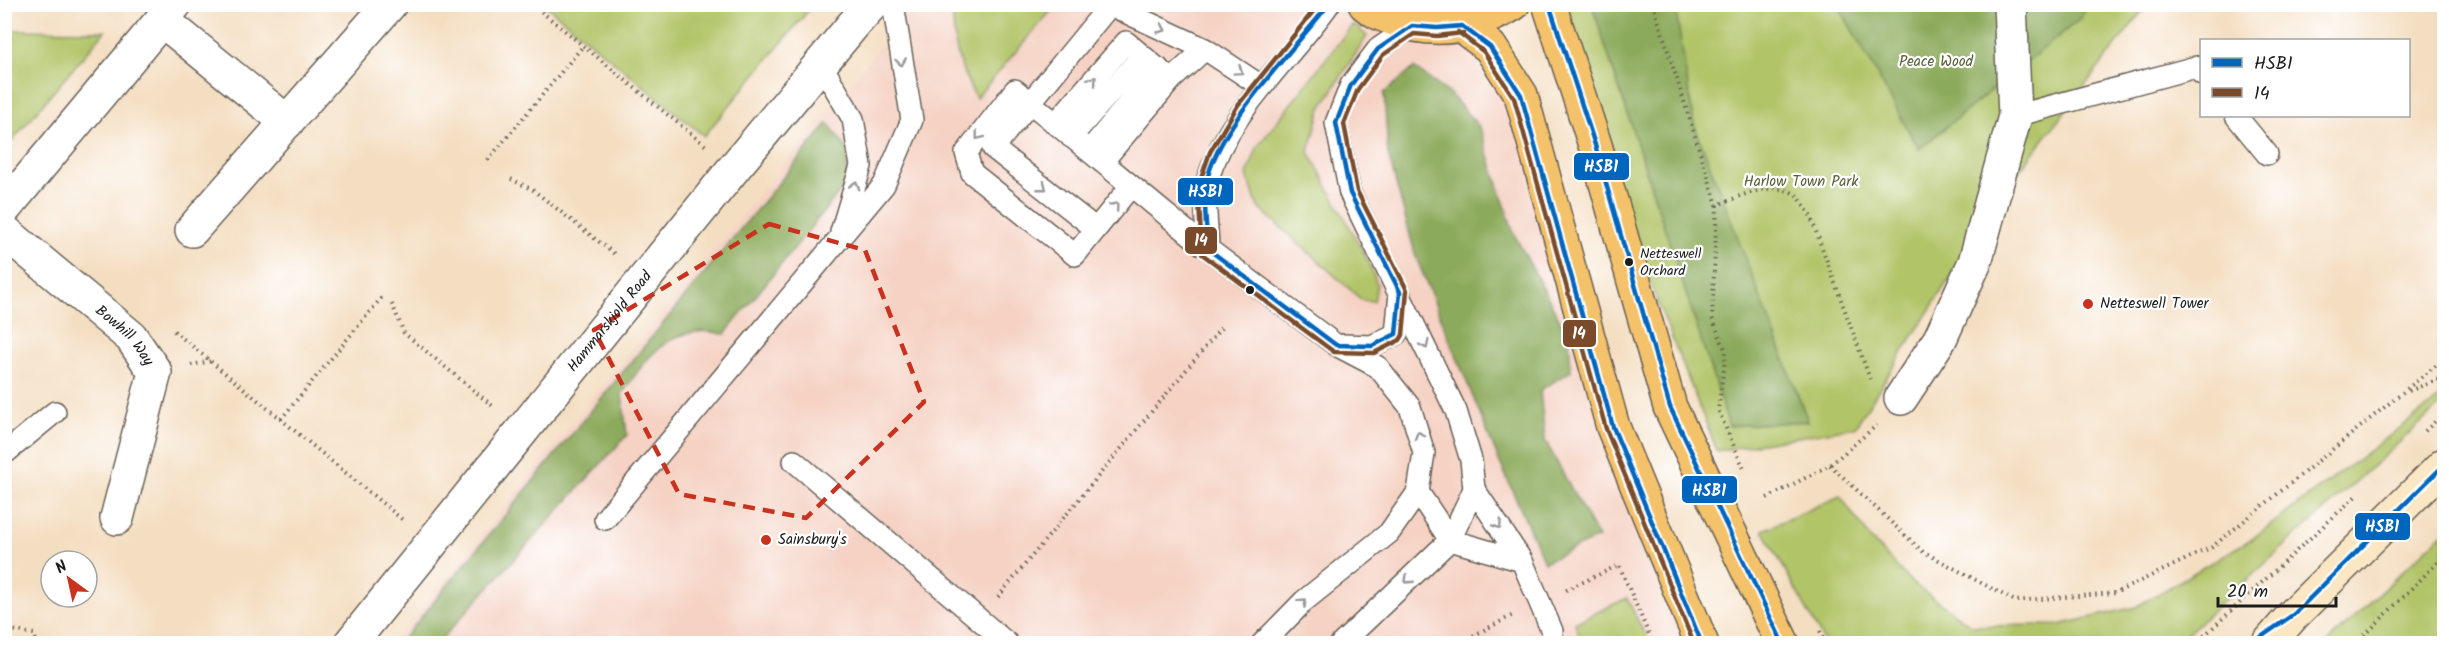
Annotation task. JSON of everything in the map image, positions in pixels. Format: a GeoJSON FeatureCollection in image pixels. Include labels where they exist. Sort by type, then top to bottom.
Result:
{"type":"FeatureCollection","features":[{"type":"Feature","properties":{"kind":"main road"},"geometry":{"type":"LineString","coordinates":[[1365,4],[1373,11],[1412,26],[1437,28],[1462,26],[1491,17],[1513,4]]}},
{"type":"Feature","properties":{"kind":"main road"},"geometry":{"type":"LineString","coordinates":[[1548,4],[1595,145],[1670,407],[1783,644]]}},
{"type":"Feature","properties":{"kind":"main road"},"geometry":{"type":"LineString","coordinates":[[1462,26],[1490,47],[1521,95],[1613,427],[1702,644]]}},
{"type":"Feature","properties":{"kind":"street"},"geometry":{"type":"LineString","coordinates":[[192,230],[390,4]]}},
{"type":"Feature","properties":{"kind":"street","name":"Hammarskjold Road"},"geometry":{"type":"LineString","coordinates":[[350,644],[872,4]]}},
{"type":"Feature","properties":{"kind":"street"},"geometry":{"type":"LineString","coordinates":[[1886,401],[1940,339],[1975,262],[2015,116],[2010,4]]}},
{"type":"Feature","properties":{"kind":"street"},"geometry":{"type":"LineString","coordinates":[[4,209],[169,12],[287,122]]}},
{"type":"Feature","properties":{"kind":"street","name":"Bowhill Way"},"geometry":{"type":"LineString","coordinates":[[4,231],[131,337],[155,372],[117,518]]}},
{"type":"Feature","properties":{"kind":"street"},"geometry":{"type":"LineString","coordinates":[[2268,644],[2294,614],[2445,465]]}},
{"type":"Feature","properties":{"kind":"street"},"geometry":{"type":"LineString","coordinates":[[2250,644],[2294,614]]}},
{"type":"Feature","properties":{"kind":"lane"},"geometry":{"type":"LineString","coordinates":[[605,519],[884,186],[912,120],[893,4]]}},
{"type":"Feature","properties":{"kind":"lane"},"geometry":{"type":"LineString","coordinates":[[1208,249],[1206,183],[1235,120],[1329,4]]}},
{"type":"Feature","properties":{"kind":"lane"},"geometry":{"type":"LineString","coordinates":[[1131,186],[1075,255],[972,172],[966,153],[1110,5],[1205,49],[1261,86]]}},
{"type":"Feature","properties":{"kind":"lane"},"geometry":{"type":"LineString","coordinates":[[1412,26],[1378,49],[1350,85],[1336,123],[1350,193],[1456,411],[1471,460],[1474,489],[1522,561],[1552,631],[1551,644]]}},
{"type":"Feature","properties":{"kind":"lane"},"geometry":{"type":"LineString","coordinates":[[1063,130],[1157,68],[1205,49]]}},
{"type":"Feature","properties":{"kind":"lane"},"geometry":{"type":"LineString","coordinates":[[821,64],[853,119],[861,166],[839,242]]}},
{"type":"Feature","properties":{"kind":"lane"},"geometry":{"type":"LineString","coordinates":[[2015,116],[2196,67],[2200,72]]}},
{"type":"Feature","properties":{"kind":"lane"},"geometry":{"type":"LineString","coordinates":[[1095,156],[1157,68]]}},
{"type":"Feature","properties":{"kind":"lane"},"geometry":{"type":"LineString","coordinates":[[1022,96],[1208,249],[1336,345],[1378,367],[1410,407],[1424,453],[1418,492],[1389,533],[1304,601],[1262,644]]}},
{"type":"Feature","properties":{"kind":"lane"},"geometry":{"type":"LineString","coordinates":[[1022,96],[993,148],[1096,229]]}},
{"type":"Feature","properties":{"kind":"lane"},"geometry":{"type":"LineString","coordinates":[[2236,117],[2267,154]]}},
{"type":"Feature","properties":{"kind":"lane"},"geometry":{"type":"LineString","coordinates":[[1336,345],[1372,346],[1396,334],[1400,292]]}},
{"type":"Feature","properties":{"kind":"lane"},"geometry":{"type":"LineString","coordinates":[[4,454],[55,412]]}},
{"type":"Feature","properties":{"kind":"lane"},"geometry":{"type":"LineString","coordinates":[[794,462],[1008,644]]}},
{"type":"Feature","properties":{"kind":"lane"},"geometry":{"type":"LineString","coordinates":[[1341,644],[1450,540],[1474,489]]}},
{"type":"Feature","properties":{"kind":"lane"},"geometry":{"type":"LineString","coordinates":[[1418,492],[1450,540],[1522,561]]}},
{"type":"Feature","properties":{"kind":"path"},"geometry":{"type":"LineString","coordinates":[[9,4],[53,4]]}},
{"type":"Feature","properties":{"kind":"path"},"geometry":{"type":"LineString","coordinates":[[532,4],[708,147]]}},
{"type":"Feature","properties":{"kind":"path"},"geometry":{"type":"LineString","coordinates":[[1653,4],[1717,205],[1712,318],[1726,352],[1719,410],[1746,474]]}},
{"type":"Feature","properties":{"kind":"path"},"geometry":{"type":"LineString","coordinates":[[488,160],[583,46]]}},
{"type":"Feature","properties":{"kind":"path"},"geometry":{"type":"LineString","coordinates":[[511,179],[533,190],[619,258]]}},
{"type":"Feature","properties":{"kind":"path"},"geometry":{"type":"LineString","coordinates":[[1717,205],[1755,192],[1778,188],[1796,196],[1810,215],[1886,401],[1830,465],[1767,498]]}},
{"type":"Feature","properties":{"kind":"path"},"geometry":{"type":"LineString","coordinates":[[281,419],[383,296]]}},
{"type":"Feature","properties":{"kind":"path"},"geometry":{"type":"LineString","coordinates":[[392,304],[404,333],[497,409]]}},
{"type":"Feature","properties":{"kind":"path"},"geometry":{"type":"LineString","coordinates":[[166,325],[406,522],[399,531]]}},
{"type":"Feature","properties":{"kind":"path"},"geometry":{"type":"LineString","coordinates":[[979,619],[1221,328]]}},
{"type":"Feature","properties":{"kind":"path"},"geometry":{"type":"LineString","coordinates":[[1830,465],[1922,551],[2014,601],[2115,593],[2212,548],[2445,359]]}},
{"type":"Feature","properties":{"kind":"path"},"geometry":{"type":"LineString","coordinates":[[2404,392],[2445,377]]}},
{"type":"Feature","properties":{"kind":"path"},"geometry":{"type":"LineString","coordinates":[[2419,437],[2445,413]]}},
{"type":"Feature","properties":{"kind":"path"},"geometry":{"type":"LineString","coordinates":[[2196,644],[2359,493]]}},
{"type":"Feature","properties":{"kind":"path"},"geometry":{"type":"LineString","coordinates":[[2356,644],[2445,556]]}},
{"type":"Feature","properties":{"kind":"path"},"geometry":{"type":"LineString","coordinates":[[1557,595],[1619,565],[1653,644]]}},
{"type":"Feature","properties":{"kind":"path"},"geometry":{"type":"LineString","coordinates":[[1458,644],[1515,615]]}},
{"type":"Feature","properties":{"kind":"path"},"geometry":{"type":"LineString","coordinates":[[1816,624],[1826,644]]}},
{"type":"Feature","properties":{"kind":"path"},"geometry":{"type":"LineString","coordinates":[[306,644],[320,626]]}},
{"type":"Feature","properties":{"kind":"path"},"geometry":{"type":"LineString","coordinates":[[4,632],[7,630],[34,634],[36,644]]}},
{"type":"Feature","properties":{"kind":"highlighted area"},"geometry":{"type":"Polygon","coordinates":[[[769,224],[865,250],[924,402],[806,518],[679,494],[594,330],[769,224]]]}},
{"type":"Feature","properties":{"kind":"shaded area"},"geometry":{"type":"Polygon","coordinates":[[[915,4],[1372,5],[1490,47],[1702,644],[392,644],[915,4]]]}},
{"type":"Feature","properties":{"kind":"green space"},"geometry":{"type":"Polygon","coordinates":[[[952,4],[1056,5],[976,98],[957,53],[952,4]]]}},
{"type":"Feature","properties":{"kind":"green space"},"geometry":{"type":"Polygon","coordinates":[[[545,5],[813,5],[704,136],[545,5]]]}},
{"type":"Feature","properties":{"kind":"green space","name":"Harlow Town Park"},"geometry":{"type":"Polygon","coordinates":[[[1549,5],[2147,5],[2013,179],[1855,427],[1717,451],[1595,145],[1549,5]]]}},
{"type":"Feature","properties":{"kind":"green space"},"geometry":{"type":"Polygon","coordinates":[[[1592,5],[1675,5],[1694,124],[1808,421],[1729,426],[1592,5]]]}},
{"type":"Feature","properties":{"kind":"green space","name":"Peace Wood"},"geometry":{"type":"Polygon","coordinates":[[[1838,5],[2086,5],[2081,18],[1919,149],[1838,5]]]}},
{"type":"Feature","properties":{"kind":"green space"},"geometry":{"type":"Polygon","coordinates":[[[1353,24],[1367,36],[1321,108],[1309,152],[1369,263],[1377,284],[1374,301],[1362,300],[1258,207],[1247,175],[1258,146],[1353,24]]]}},
{"type":"Feature","properties":{"kind":"green space"},"geometry":{"type":"Polygon","coordinates":[[[4,30],[105,31],[5,149],[4,30]]]}},
{"type":"Feature","properties":{"kind":"green space"},"geometry":{"type":"Polygon","coordinates":[[[1414,68],[1450,94],[1480,128],[1514,234],[1569,337],[1571,371],[1540,390],[1545,440],[1598,538],[1544,562],[1497,456],[1416,257],[1388,154],[1384,93],[1414,68]]]}},
{"type":"Feature","properties":{"kind":"green space"},"geometry":{"type":"Polygon","coordinates":[[[828,123],[848,150],[846,184],[725,334],[703,331],[683,335],[652,354],[622,394],[627,435],[438,643],[399,644],[828,123]]]}},
{"type":"Feature","properties":{"kind":"green space"},"geometry":{"type":"Polygon","coordinates":[[[2444,395],[2444,402],[2177,643],[1825,643],[1763,530],[1840,496],[1871,539],[1912,583],[1972,626],[2059,625],[2136,607],[2253,538],[2444,395]]]}},
{"type":"Feature","properties":{"kind":"green space"},"geometry":{"type":"Polygon","coordinates":[[[2444,532],[2444,640],[2434,644],[2326,644],[2444,532]]]}},
{"type":"Feature","properties":{"kind":"green space"},"geometry":{"type":"Polygon","coordinates":[[[1627,598],[1649,643],[1582,643],[1575,623],[1627,598]]]}},
{"type":"Feature","properties":{"kind":"transit line","name":"14"},"geometry":{"type":"LineString","coordinates":[[1319,4],[1238,105],[1210,152],[1198,187],[1202,254],[1334,352],[1374,353],[1400,340],[1403,335],[1407,290],[1357,191],[1344,124],[1358,89],[1383,55],[1414,34],[1437,36],[1463,33]]}},
{"type":"Feature","properties":{"kind":"transit line","name":"HSB1"},"geometry":{"type":"LineString","coordinates":[[1329,4],[1257,91],[1224,139],[1212,163],[1206,185],[1205,209],[1208,249],[1336,345],[1372,346],[1396,334],[1400,292],[1350,193],[1336,123],[1351,85],[1378,49],[1412,26],[1437,28],[1462,26]]}},
{"type":"Feature","properties":{"kind":"transit line","name":"HSB1"},"geometry":{"type":"LineString","coordinates":[[1549,4],[1595,145],[1670,407],[1783,644]]}},
{"type":"Feature","properties":{"kind":"transit line","name":"HSB1"},"geometry":{"type":"LineString","coordinates":[[1462,26],[1490,47],[1521,95],[1613,427],[1702,644]]}},
{"type":"Feature","properties":{"kind":"transit line","name":"14"},"geometry":{"type":"LineString","coordinates":[[1458,32],[1484,52],[1514,98],[1606,429],[1694,644]]}},
{"type":"Feature","properties":{"kind":"transit line","name":"HSB1"},"geometry":{"type":"LineString","coordinates":[[2251,644],[2294,614],[2444,465]]}},
{"type":"Feature","properties":{"kind":"place","name":"Netteswell Orchard"},"geometry":{"type":"Point","coordinates":[1629,262]}},
{"type":"Feature","properties":{"kind":"place","name":"Netteswell Tower"},"geometry":{"type":"Point","coordinates":[2088,304]}},
{"type":"Feature","properties":{"kind":"place","name":"Sainsbury's"},"geometry":{"type":"Point","coordinates":[766,540]}}]}
